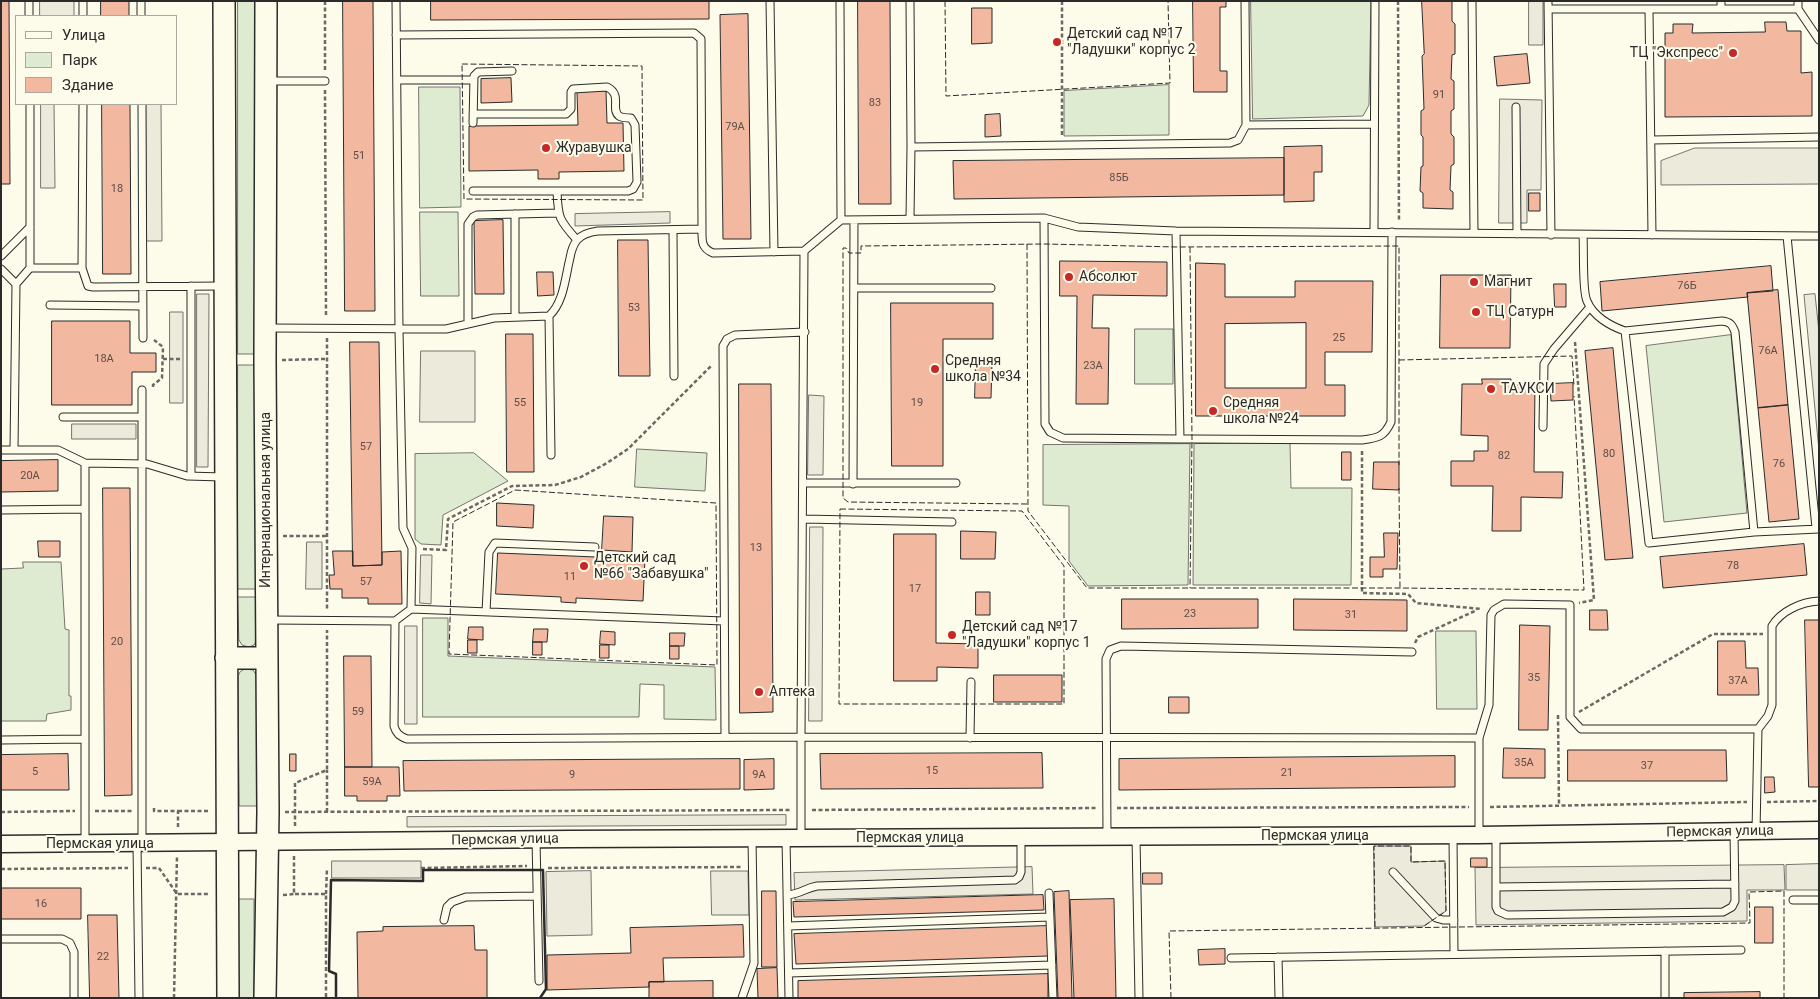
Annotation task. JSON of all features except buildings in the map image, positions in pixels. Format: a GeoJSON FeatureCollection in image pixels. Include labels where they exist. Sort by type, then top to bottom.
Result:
{"type":"FeatureCollection","features":[{"type":"Feature","properties":{"kind":"main road"},"geometry":{"type":"LineString","coordinates":[[224,1],[228,998]]}},
{"type":"Feature","properties":{"kind":"main road","name":"Интернациональная улица"},"geometry":{"type":"LineString","coordinates":[[265,998],[268,812],[265,360],[266,1]]}},
{"type":"Feature","properties":{"kind":"main road"},"geometry":{"type":"LineString","coordinates":[[226,658],[267,658]]}},
{"type":"Feature","properties":{"kind":"street","name":"Пермская улица"},"geometry":{"type":"LineString","coordinates":[[1,844],[1487,835],[1819,830]]}},
{"type":"Feature","properties":{"kind":"lane"},"geometry":{"type":"LineString","coordinates":[[29,1],[29,15]]}},
{"type":"Feature","properties":{"kind":"lane"},"geometry":{"type":"LineString","coordinates":[[83,1],[83,15]]}},
{"type":"Feature","properties":{"kind":"lane"},"geometry":{"type":"LineString","coordinates":[[141,1],[141,15]]}},
{"type":"Feature","properties":{"kind":"lane"},"geometry":{"type":"LineString","coordinates":[[396,1],[403,528],[412,548],[411,609]]}},
{"type":"Feature","properties":{"kind":"lane"},"geometry":{"type":"LineString","coordinates":[[770,1],[774,252]]}},
{"type":"Feature","properties":{"kind":"lane"},"geometry":{"type":"LineString","coordinates":[[840,1],[841,220]]}},
{"type":"Feature","properties":{"kind":"lane"},"geometry":{"type":"LineString","coordinates":[[910,1],[910,219]]}},
{"type":"Feature","properties":{"kind":"lane"},"geometry":{"type":"LineString","coordinates":[[911,147],[1230,143],[1238,140],[1246,125],[1245,1]]}},
{"type":"Feature","properties":{"kind":"lane"},"geometry":{"type":"LineString","coordinates":[[1374,232],[1375,1]]}},
{"type":"Feature","properties":{"kind":"lane"},"geometry":{"type":"LineString","coordinates":[[1472,1],[1474,233]]}},
{"type":"Feature","properties":{"kind":"lane"},"geometry":{"type":"LineString","coordinates":[[1721,1],[1721,9]]}},
{"type":"Feature","properties":{"kind":"lane"},"geometry":{"type":"LineString","coordinates":[[1551,235],[1548,5],[1649,10],[1798,5],[1819,40]]}},
{"type":"Feature","properties":{"kind":"lane"},"geometry":{"type":"LineString","coordinates":[[1649,10],[1652,235]]}},
{"type":"Feature","properties":{"kind":"lane"},"geometry":{"type":"LineString","coordinates":[[396,35],[694,33],[701,39],[702,244],[706,250],[713,253],[804,251],[841,220],[1044,218],[1078,227],[1176,231],[1819,236]]}},
{"type":"Feature","properties":{"kind":"lane"},"geometry":{"type":"LineString","coordinates":[[473,123],[474,76],[478,72],[512,71]]}},
{"type":"Feature","properties":{"kind":"lane"},"geometry":{"type":"LineString","coordinates":[[397,80],[473,80]]}},
{"type":"Feature","properties":{"kind":"lane"},"geometry":{"type":"LineString","coordinates":[[266,81],[326,81]]}},
{"type":"Feature","properties":{"kind":"lane"},"geometry":{"type":"LineString","coordinates":[[473,114],[566,114],[571,109],[571,92],[573,89],[607,87],[612,89],[616,95],[617,114],[620,117],[631,118],[636,125],[636,186],[628,191],[473,192]]}},
{"type":"Feature","properties":{"kind":"lane"},"geometry":{"type":"LineString","coordinates":[[14,450],[16,284],[30,268],[30,105]]}},
{"type":"Feature","properties":{"kind":"lane"},"geometry":{"type":"LineString","coordinates":[[83,105],[82,268],[88,286],[225,286]]}},
{"type":"Feature","properties":{"kind":"lane"},"geometry":{"type":"LineString","coordinates":[[142,105],[143,338]]}},
{"type":"Feature","properties":{"kind":"lane"},"geometry":{"type":"LineString","coordinates":[[1516,107],[1517,234]]}},
{"type":"Feature","properties":{"kind":"lane"},"geometry":{"type":"LineString","coordinates":[[1246,125],[1374,124]]}},
{"type":"Feature","properties":{"kind":"lane"},"geometry":{"type":"LineString","coordinates":[[1652,140],[1819,137]]}},
{"type":"Feature","properties":{"kind":"lane"},"geometry":{"type":"LineString","coordinates":[[557,191],[558,213],[563,225],[577,240]]}},
{"type":"Feature","properties":{"kind":"lane"},"geometry":{"type":"LineString","coordinates":[[468,324],[469,220],[477,215],[558,213]]}},
{"type":"Feature","properties":{"kind":"lane"},"geometry":{"type":"LineString","coordinates":[[515,214],[515,317]]}},
{"type":"Feature","properties":{"kind":"lane"},"geometry":{"type":"LineString","coordinates":[[1044,218],[1045,424],[1050,432],[1063,438],[1362,440],[1376,438],[1386,433],[1391,422],[1395,232]]}},
{"type":"Feature","properties":{"kind":"lane"},"geometry":{"type":"LineString","coordinates":[[854,220],[854,484]]}},
{"type":"Feature","properties":{"kind":"lane"},"geometry":{"type":"LineString","coordinates":[[1,256],[30,227]]}},
{"type":"Feature","properties":{"kind":"lane"},"geometry":{"type":"LineString","coordinates":[[265,328],[446,329],[494,318],[549,316],[560,301],[572,250],[577,240],[587,233],[598,231],[702,229]]}},
{"type":"Feature","properties":{"kind":"lane"},"geometry":{"type":"LineString","coordinates":[[673,230],[674,376]]}},
{"type":"Feature","properties":{"kind":"lane"},"geometry":{"type":"LineString","coordinates":[[1176,231],[1180,439]]}},
{"type":"Feature","properties":{"kind":"lane"},"geometry":{"type":"LineString","coordinates":[[1583,235],[1586,298],[1590,307],[1607,323],[1625,331],[1722,320],[1728,321],[1732,325],[1736,341],[1754,532]]}},
{"type":"Feature","properties":{"kind":"lane"},"geometry":{"type":"LineString","coordinates":[[1625,331],[1649,543],[1754,532],[1817,529],[1787,236]]}},
{"type":"Feature","properties":{"kind":"lane"},"geometry":{"type":"LineString","coordinates":[[789,998],[787,894],[794,838],[801,810],[804,251]]}},
{"type":"Feature","properties":{"kind":"lane"},"geometry":{"type":"LineString","coordinates":[[30,268],[82,268]]}},
{"type":"Feature","properties":{"kind":"lane"},"geometry":{"type":"LineString","coordinates":[[1,269],[16,284]]}},
{"type":"Feature","properties":{"kind":"lane"},"geometry":{"type":"LineString","coordinates":[[191,286],[191,476]]}},
{"type":"Feature","properties":{"kind":"lane"},"geometry":{"type":"LineString","coordinates":[[854,288],[991,288]]}},
{"type":"Feature","properties":{"kind":"lane"},"geometry":{"type":"LineString","coordinates":[[50,305],[142,306]]}},
{"type":"Feature","properties":{"kind":"lane"},"geometry":{"type":"LineString","coordinates":[[1543,427],[1544,364],[1554,349],[1590,307]]}},
{"type":"Feature","properties":{"kind":"lane"},"geometry":{"type":"LineString","coordinates":[[549,316],[551,454]]}},
{"type":"Feature","properties":{"kind":"lane"},"geometry":{"type":"LineString","coordinates":[[725,737],[723,346],[727,339],[735,335],[805,332]]}},
{"type":"Feature","properties":{"kind":"lane"},"geometry":{"type":"LineString","coordinates":[[139,998],[138,868],[140,843],[142,390]]}},
{"type":"Feature","properties":{"kind":"lane"},"geometry":{"type":"LineString","coordinates":[[63,417],[142,417]]}},
{"type":"Feature","properties":{"kind":"lane"},"geometry":{"type":"LineString","coordinates":[[1,450],[58,450],[85,463],[142,464],[191,476],[225,477]]}},
{"type":"Feature","properties":{"kind":"lane"},"geometry":{"type":"LineString","coordinates":[[85,463],[85,844]]}},
{"type":"Feature","properties":{"kind":"lane"},"geometry":{"type":"LineString","coordinates":[[804,483],[956,483]]}},
{"type":"Feature","properties":{"kind":"lane"},"geometry":{"type":"LineString","coordinates":[[1,510],[85,509]]}},
{"type":"Feature","properties":{"kind":"lane"},"geometry":{"type":"LineString","coordinates":[[803,519],[952,522]]}},
{"type":"Feature","properties":{"kind":"lane"},"geometry":{"type":"LineString","coordinates":[[486,612],[489,552],[495,543],[595,546]]}},
{"type":"Feature","properties":{"kind":"lane"},"geometry":{"type":"LineString","coordinates":[[1756,832],[1758,729],[1768,716],[1772,705],[1772,626],[1777,618],[1784,614],[1806,603],[1819,601]]}},
{"type":"Feature","properties":{"kind":"lane"},"geometry":{"type":"LineString","coordinates":[[1734,832],[1734,901],[1732,907],[1723,912],[1507,915],[1498,911],[1487,835],[1479,807],[1479,738],[1489,705],[1491,615],[1494,610],[1504,604],[1570,605],[1570,717],[1581,729],[1758,729]]}},
{"type":"Feature","properties":{"kind":"lane"},"geometry":{"type":"LineString","coordinates":[[266,620],[394,621],[411,609],[724,622]]}},
{"type":"Feature","properties":{"kind":"lane"},"geometry":{"type":"LineString","coordinates":[[394,621],[394,726],[396,732],[406,738],[1479,738]]}},
{"type":"Feature","properties":{"kind":"lane"},"geometry":{"type":"LineString","coordinates":[[1107,837],[1106,659],[1110,650],[1121,646],[1412,652]]}},
{"type":"Feature","properties":{"kind":"lane"},"geometry":{"type":"LineString","coordinates":[[970,738],[971,682]]}},
{"type":"Feature","properties":{"kind":"lane"},"geometry":{"type":"LineString","coordinates":[[1,740],[85,739]]}},
{"type":"Feature","properties":{"kind":"lane"},"geometry":{"type":"LineString","coordinates":[[1453,835],[1454,954]]}},
{"type":"Feature","properties":{"kind":"lane"},"geometry":{"type":"LineString","coordinates":[[1136,836],[1139,998]]}},
{"type":"Feature","properties":{"kind":"lane"},"geometry":{"type":"LineString","coordinates":[[787,894],[800,893],[817,886],[1015,880],[1021,872],[1020,837]]}},
{"type":"Feature","properties":{"kind":"lane"},"geometry":{"type":"LineString","coordinates":[[742,998],[754,963],[752,838]]}},
{"type":"Feature","properties":{"kind":"lane"},"geometry":{"type":"LineString","coordinates":[[536,840],[539,981]]}},
{"type":"Feature","properties":{"kind":"lane"},"geometry":{"type":"LineString","coordinates":[[1393,872],[1436,918],[1454,920]]}},
{"type":"Feature","properties":{"kind":"lane"},"geometry":{"type":"LineString","coordinates":[[1496,887],[1734,884]]}},
{"type":"Feature","properties":{"kind":"lane"},"geometry":{"type":"LineString","coordinates":[[1049,893],[1053,998]]}},
{"type":"Feature","properties":{"kind":"lane"},"geometry":{"type":"LineString","coordinates":[[444,920],[447,907],[459,898],[537,896]]}},
{"type":"Feature","properties":{"kind":"lane"},"geometry":{"type":"LineString","coordinates":[[1793,900],[1819,900]]}},
{"type":"Feature","properties":{"kind":"lane"},"geometry":{"type":"LineString","coordinates":[[788,926],[1050,917]]}},
{"type":"Feature","properties":{"kind":"lane"},"geometry":{"type":"LineString","coordinates":[[1,939],[62,939],[70,943],[74,952],[74,998]]}},
{"type":"Feature","properties":{"kind":"lane"},"geometry":{"type":"LineString","coordinates":[[1231,958],[1741,950]]}},
{"type":"Feature","properties":{"kind":"lane"},"geometry":{"type":"LineString","coordinates":[[1665,952],[1665,998]]}},
{"type":"Feature","properties":{"kind":"lane"},"geometry":{"type":"LineString","coordinates":[[1278,957],[1279,998]]}},
{"type":"Feature","properties":{"kind":"lane"},"geometry":{"type":"LineString","coordinates":[[789,973],[1052,965]]}},
{"type":"Feature","properties":{"kind":"path"},"geometry":{"type":"LineString","coordinates":[[325,1],[327,812]]}},
{"type":"Feature","properties":{"kind":"path"},"geometry":{"type":"LineString","coordinates":[[1062,1],[1062,145]]}},
{"type":"Feature","properties":{"kind":"path"},"geometry":{"type":"LineString","coordinates":[[1395,232],[1398,1]]}},
{"type":"Feature","properties":{"kind":"path"},"geometry":{"type":"LineString","coordinates":[[1570,605],[1594,600],[1573,326]]}},
{"type":"Feature","properties":{"kind":"path"},"geometry":{"type":"LineString","coordinates":[[153,394],[153,385],[162,378],[163,359],[163,346],[154,341],[154,332]]}},
{"type":"Feature","properties":{"kind":"path"},"geometry":{"type":"LineString","coordinates":[[412,548],[446,550],[448,519],[512,486],[555,485],[581,476],[607,463],[628,449],[723,353]]}},
{"type":"Feature","properties":{"kind":"path"},"geometry":{"type":"LineString","coordinates":[[163,359],[191,359]]}},
{"type":"Feature","properties":{"kind":"path"},"geometry":{"type":"LineString","coordinates":[[265,360],[327,359]]}},
{"type":"Feature","properties":{"kind":"path"},"geometry":{"type":"LineString","coordinates":[[1362,440],[1362,593],[1408,594],[1416,603],[1494,610]]}},
{"type":"Feature","properties":{"kind":"path"},"geometry":{"type":"LineString","coordinates":[[1412,652],[1418,637],[1479,609]]}},
{"type":"Feature","properties":{"kind":"path"},"geometry":{"type":"LineString","coordinates":[[1558,722],[1570,717],[1713,634],[1772,634]]}},
{"type":"Feature","properties":{"kind":"path"},"geometry":{"type":"LineString","coordinates":[[326,894],[294,894],[295,783],[327,770]]}},
{"type":"Feature","properties":{"kind":"path"},"geometry":{"type":"LineString","coordinates":[[154,801],[154,811],[227,811]]}},
{"type":"Feature","properties":{"kind":"path"},"geometry":{"type":"LineString","coordinates":[[268,812],[1479,807],[1819,801]]}},
{"type":"Feature","properties":{"kind":"path"},"geometry":{"type":"LineString","coordinates":[[174,998],[178,811]]}},
{"type":"Feature","properties":{"kind":"path"},"geometry":{"type":"LineString","coordinates":[[421,868],[536,866],[752,867]]}},
{"type":"Feature","properties":{"kind":"path"},"geometry":{"type":"LineString","coordinates":[[1,869],[159,868],[177,894]]}},
{"type":"Feature","properties":{"kind":"path"},"geometry":{"type":"LineString","coordinates":[[326,998],[327,868]]}},
{"type":"Feature","properties":{"kind":"green space"},"geometry":{"type":"Polygon","coordinates":[[[238,1],[255,1],[255,354],[238,354],[238,1]]]}},
{"type":"Feature","properties":{"kind":"green space"},"geometry":{"type":"Polygon","coordinates":[[[1251,1],[1371,1],[1369,105],[1363,116],[1253,119],[1251,1]]]}},
{"type":"Feature","properties":{"kind":"green space"},"geometry":{"type":"Polygon","coordinates":[[[1169,85],[1169,135],[1064,136],[1064,91],[1169,85]]]}},
{"type":"Feature","properties":{"kind":"green space"},"geometry":{"type":"Polygon","coordinates":[[[419,87],[460,87],[461,207],[420,208],[419,87]]]}},
{"type":"Feature","properties":{"kind":"green space"},"geometry":{"type":"Polygon","coordinates":[[[420,212],[458,212],[459,296],[421,296],[420,212]]]}},
{"type":"Feature","properties":{"kind":"green space"},"geometry":{"type":"Polygon","coordinates":[[[1135,329],[1173,329],[1173,384],[1135,384],[1135,329]]]}},
{"type":"Feature","properties":{"kind":"green space"},"geometry":{"type":"Polygon","coordinates":[[[1731,335],[1747,513],[1664,522],[1646,346],[1731,335]]]}},
{"type":"Feature","properties":{"kind":"green space"},"geometry":{"type":"Polygon","coordinates":[[[238,365],[256,365],[256,589],[238,589],[238,365]]]}},
{"type":"Feature","properties":{"kind":"green space"},"geometry":{"type":"Polygon","coordinates":[[[1290,443],[1291,488],[1352,488],[1351,585],[1193,585],[1194,444],[1290,443]]]}},
{"type":"Feature","properties":{"kind":"green space"},"geometry":{"type":"Polygon","coordinates":[[[1190,444],[1188,585],[1088,586],[1069,561],[1069,506],[1043,505],[1043,445],[1190,444]]]}},
{"type":"Feature","properties":{"kind":"green space"},"geometry":{"type":"Polygon","coordinates":[[[637,449],[707,453],[705,491],[635,487],[637,449]]]}},
{"type":"Feature","properties":{"kind":"green space"},"geometry":{"type":"Polygon","coordinates":[[[474,453],[508,481],[443,515],[441,545],[421,544],[415,539],[415,454],[474,453]]]}},
{"type":"Feature","properties":{"kind":"green space"},"geometry":{"type":"Polygon","coordinates":[[[23,562],[61,562],[65,629],[69,630],[69,696],[71,696],[71,710],[47,714],[46,721],[1,721],[1,569],[23,568],[23,562]]]}},
{"type":"Feature","properties":{"kind":"green space"},"geometry":{"type":"Polygon","coordinates":[[[238,597],[257,597],[257,639],[254,645],[249,647],[242,645],[239,640],[238,597]]]}},
{"type":"Feature","properties":{"kind":"green space"},"geometry":{"type":"Polygon","coordinates":[[[423,618],[448,618],[448,656],[715,667],[716,720],[664,719],[664,685],[640,684],[639,717],[423,717],[423,618]]]}},
{"type":"Feature","properties":{"kind":"green space"},"geometry":{"type":"Polygon","coordinates":[[[1436,631],[1476,631],[1477,709],[1437,709],[1436,631]]]}},
{"type":"Feature","properties":{"kind":"green space"},"geometry":{"type":"Polygon","coordinates":[[[245,669],[253,670],[257,676],[257,806],[239,806],[238,676],[245,669]]]}},
{"type":"Feature","properties":{"kind":"green space"},"geometry":{"type":"Polygon","coordinates":[[[239,899],[254,899],[254,998],[239,998],[239,899]]]}},
{"type":"Feature","properties":{"kind":"shaded area"},"geometry":{"type":"Polygon","coordinates":[[[40,1],[74,1],[74,15],[40,15],[40,1]]]}},
{"type":"Feature","properties":{"kind":"shaded area"},"geometry":{"type":"Polygon","coordinates":[[[1529,1],[1543,1],[1543,45],[1529,45],[1529,1]]]}},
{"type":"Feature","properties":{"kind":"shaded area"},"geometry":{"type":"Polygon","coordinates":[[[1500,99],[1542,100],[1541,190],[1527,190],[1527,223],[1499,223],[1500,99]]]}},
{"type":"Feature","properties":{"kind":"shaded area"},"geometry":{"type":"Polygon","coordinates":[[[41,105],[54,105],[55,188],[41,188],[41,105]]]}},
{"type":"Feature","properties":{"kind":"shaded area"},"geometry":{"type":"Polygon","coordinates":[[[146,105],[161,105],[162,241],[147,241],[146,105]]]}},
{"type":"Feature","properties":{"kind":"shaded area"},"geometry":{"type":"Polygon","coordinates":[[[1695,148],[1819,148],[1819,184],[1661,185],[1661,161],[1695,148]]]}},
{"type":"Feature","properties":{"kind":"shaded area"},"geometry":{"type":"Polygon","coordinates":[[[670,212],[670,223],[575,226],[575,214],[670,212]]]}},
{"type":"Feature","properties":{"kind":"shaded area"},"geometry":{"type":"Polygon","coordinates":[[[197,294],[209,294],[208,467],[197,467],[197,294]]]}},
{"type":"Feature","properties":{"kind":"shaded area"},"geometry":{"type":"Polygon","coordinates":[[[1815,294],[1819,332],[1819,451],[1804,295],[1815,294]]]}},
{"type":"Feature","properties":{"kind":"shaded area"},"geometry":{"type":"Polygon","coordinates":[[[170,312],[183,312],[183,403],[170,403],[170,312]]]}},
{"type":"Feature","properties":{"kind":"shaded area"},"geometry":{"type":"Polygon","coordinates":[[[421,351],[475,351],[475,422],[420,422],[421,351]]]}},
{"type":"Feature","properties":{"kind":"shaded area"},"geometry":{"type":"Polygon","coordinates":[[[809,395],[824,396],[823,475],[808,475],[809,395]]]}},
{"type":"Feature","properties":{"kind":"shaded area"},"geometry":{"type":"Polygon","coordinates":[[[72,424],[136,424],[136,439],[72,439],[72,424]]]}},
{"type":"Feature","properties":{"kind":"shaded area"},"geometry":{"type":"Polygon","coordinates":[[[810,527],[823,527],[822,721],[809,721],[810,527]]]}},
{"type":"Feature","properties":{"kind":"shaded area"},"geometry":{"type":"Polygon","coordinates":[[[307,542],[322,542],[322,589],[306,589],[307,542]]]}},
{"type":"Feature","properties":{"kind":"shaded area"},"geometry":{"type":"Polygon","coordinates":[[[421,555],[432,555],[431,604],[420,603],[421,555]]]}},
{"type":"Feature","properties":{"kind":"shaded area"},"geometry":{"type":"Polygon","coordinates":[[[405,626],[417,626],[417,724],[405,724],[405,626]]]}},
{"type":"Feature","properties":{"kind":"shaded area"},"geometry":{"type":"Polygon","coordinates":[[[786,815],[786,825],[407,827],[407,817],[786,815]]]}},
{"type":"Feature","properties":{"kind":"shaded area"},"geometry":{"type":"Polygon","coordinates":[[[1374,846],[1411,846],[1411,862],[1445,861],[1446,911],[1424,926],[1375,927],[1374,846]]]}},
{"type":"Feature","properties":{"kind":"shaded area"},"geometry":{"type":"Polygon","coordinates":[[[332,861],[421,861],[421,878],[332,878],[332,861]]]}},
{"type":"Feature","properties":{"kind":"shaded area"},"geometry":{"type":"Polygon","coordinates":[[[1819,864],[1819,890],[1786,890],[1786,865],[1819,864]]]}},
{"type":"Feature","properties":{"kind":"shaded area"},"geometry":{"type":"Polygon","coordinates":[[[1784,865],[1785,890],[1747,890],[1747,921],[1476,925],[1475,868],[1784,865]]]}},
{"type":"Feature","properties":{"kind":"shaded area"},"geometry":{"type":"Polygon","coordinates":[[[1032,867],[1033,894],[795,900],[794,873],[1032,867]]]}},
{"type":"Feature","properties":{"kind":"shaded area"},"geometry":{"type":"Polygon","coordinates":[[[591,871],[592,935],[547,936],[546,872],[591,871]]]}},
{"type":"Feature","properties":{"kind":"shaded area"},"geometry":{"type":"Polygon","coordinates":[[[711,871],[748,871],[749,915],[712,915],[711,871]]]}},
{"type":"Feature","properties":{"kind":"fence"},"geometry":{"type":"LineString","coordinates":[[945,1],[946,96],[1170,83],[1168,1]]}},
{"type":"Feature","properties":{"kind":"fence"},"geometry":{"type":"LineString","coordinates":[[462,64],[642,66],[643,200],[464,199],[462,64]]}},
{"type":"Feature","properties":{"kind":"fence"},"geometry":{"type":"LineString","coordinates":[[1027,244],[1028,511],[1087,588],[1584,590],[1574,396]]}},
{"type":"Feature","properties":{"kind":"fence"},"geometry":{"type":"LineString","coordinates":[[1027,504],[848,502],[843,498],[843,248],[846,248],[849,253],[861,253],[861,246],[1045,244],[1177,247],[1399,246],[1399,465]]}},
{"type":"Feature","properties":{"kind":"fence"},"geometry":{"type":"LineString","coordinates":[[1190,247],[1192,439],[1190,588]]}},
{"type":"Feature","properties":{"kind":"fence"},"geometry":{"type":"LineString","coordinates":[[1399,360],[1572,356],[1574,386]]}},
{"type":"Feature","properties":{"kind":"fence"},"geometry":{"type":"LineString","coordinates":[[1399,488],[1400,588]]}},
{"type":"Feature","properties":{"kind":"fence"},"geometry":{"type":"LineString","coordinates":[[515,490],[716,503],[717,665],[449,654],[453,522],[515,490]]}},
{"type":"Feature","properties":{"kind":"fence"},"geometry":{"type":"LineString","coordinates":[[840,509],[1022,511],[1064,566],[1064,704],[839,704],[840,509]]}},
{"type":"Feature","properties":{"kind":"fence"},"geometry":{"type":"LineString","coordinates":[[1375,927],[1374,846],[1411,846],[1411,862],[1445,861],[1446,911],[1424,926]]}},
{"type":"Feature","properties":{"kind":"fence"},"geometry":{"type":"LineString","coordinates":[[1171,998],[1169,931],[1750,923],[1749,892],[1784,891],[1784,998]]}},
{"type":"Feature","properties":{"kind":"wall"},"geometry":{"type":"LineString","coordinates":[[336,998],[336,974],[329,971],[331,880],[423,881],[423,870],[543,870],[546,989],[540,998]]}},
{"type":"Feature","properties":{"kind":"place","name":"Детский сад №17 \"Ладушки\" корпус 2"},"geometry":{"type":"Point","coordinates":[1057,42]}},
{"type":"Feature","properties":{"kind":"place","name":"ТЦ \"Экспресс\""},"geometry":{"type":"Point","coordinates":[1733,53]}},
{"type":"Feature","properties":{"kind":"place","name":"Журавушка"},"geometry":{"type":"Point","coordinates":[546,148]}},
{"type":"Feature","properties":{"kind":"place","name":"Абсолют"},"geometry":{"type":"Point","coordinates":[1069,277]}},
{"type":"Feature","properties":{"kind":"place","name":"Магнит"},"geometry":{"type":"Point","coordinates":[1474,282]}},
{"type":"Feature","properties":{"kind":"place","name":"ТЦ Сатурн"},"geometry":{"type":"Point","coordinates":[1476,312]}},
{"type":"Feature","properties":{"kind":"place","name":"Средняя школа №34"},"geometry":{"type":"Point","coordinates":[935,369]}},
{"type":"Feature","properties":{"kind":"place","name":"ТАУКСИ"},"geometry":{"type":"Point","coordinates":[1491,389]}},
{"type":"Feature","properties":{"kind":"place","name":"Средняя школа №24"},"geometry":{"type":"Point","coordinates":[1213,411]}},
{"type":"Feature","properties":{"kind":"place","name":"Детский сад №66 \"Забавушка\""},"geometry":{"type":"Point","coordinates":[584,566]}},
{"type":"Feature","properties":{"kind":"place","name":"Детский сад №17 \"Ладушки\" корпус 1"},"geometry":{"type":"Point","coordinates":[952,635]}},
{"type":"Feature","properties":{"kind":"place","name":"Аптека"},"geometry":{"type":"Point","coordinates":[759,692]}}]}
